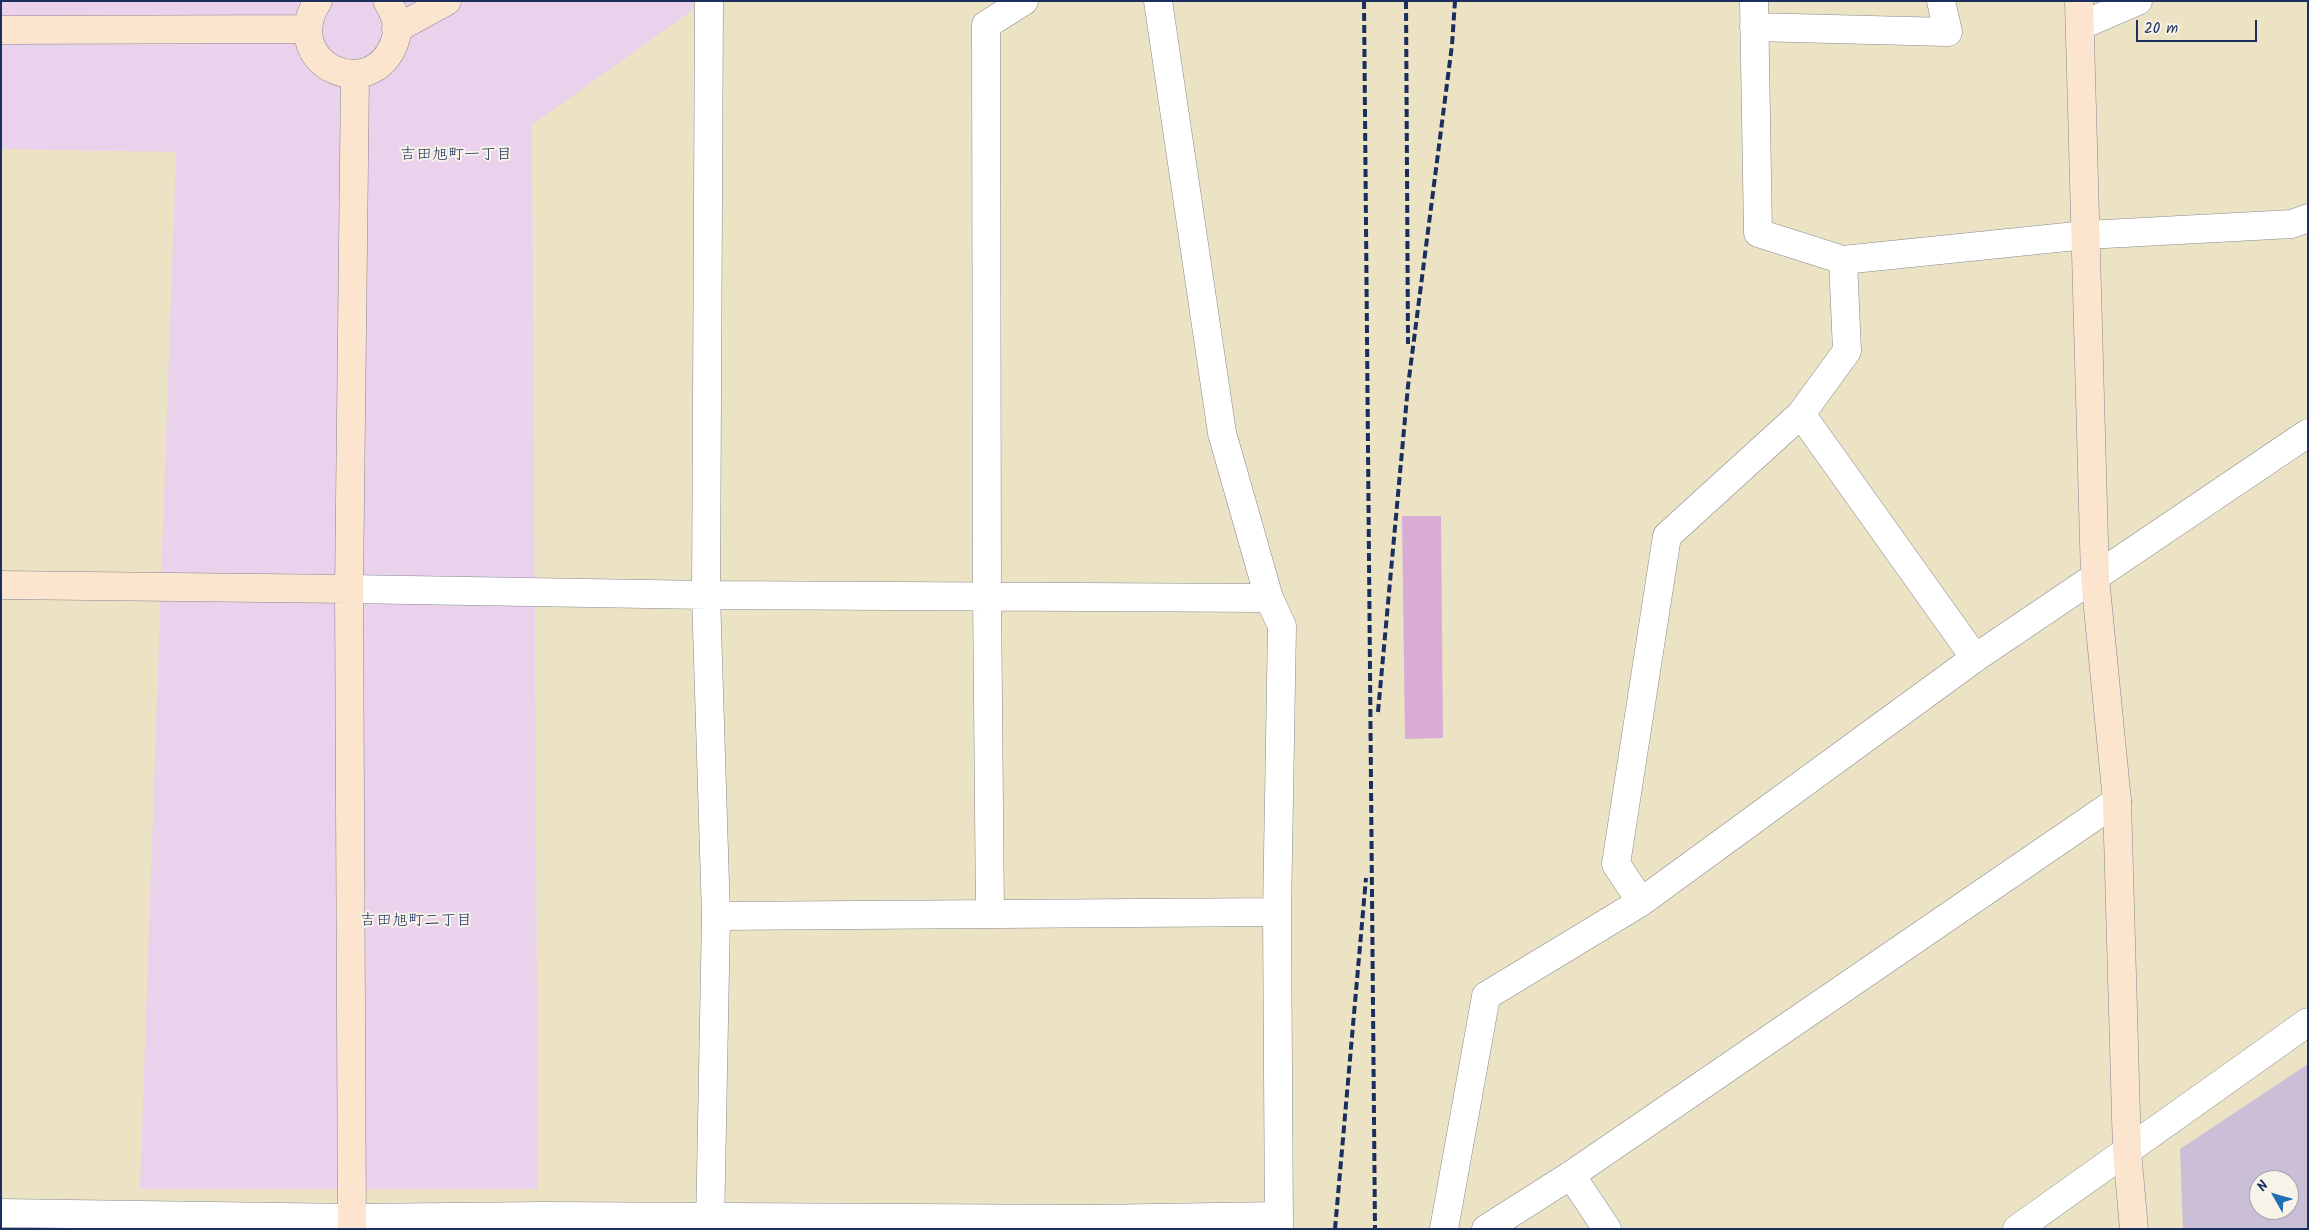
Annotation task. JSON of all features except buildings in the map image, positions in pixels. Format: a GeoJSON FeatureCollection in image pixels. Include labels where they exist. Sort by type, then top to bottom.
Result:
{"type":"FeatureCollection","features":[{"type":"Feature","properties":{"kind":"street"},"geometry":{"type":"LineString","coordinates":[[318,1],[310,15],[307,29],[310,44],[316,57],[327,67],[340,73],[355,74],[370,71],[382,63],[391,51],[396,37],[396,29],[392,8],[387,1]]}},
{"type":"Feature","properties":{"kind":"street"},"geometry":{"type":"LineString","coordinates":[[396,29],[447,1]]}},
{"type":"Feature","properties":{"kind":"street"},"geometry":{"type":"LineString","coordinates":[[709,1],[706,595],[716,916],[710,1223]]}},
{"type":"Feature","properties":{"kind":"street"},"geometry":{"type":"LineString","coordinates":[[990,914],[987,596],[986,25],[1024,1]]}},
{"type":"Feature","properties":{"kind":"street"},"geometry":{"type":"LineString","coordinates":[[1,1213],[352,1224],[1093,1219],[1279,1222],[1277,912],[1282,626],[1269,598],[1222,433],[1158,1]]}},
{"type":"Feature","properties":{"kind":"street"},"geometry":{"type":"LineString","coordinates":[[1941,1],[1948,32],[1754,14],[1758,233],[1843,260],[2086,235],[2292,224],[2308,218]]}},
{"type":"Feature","properties":{"kind":"street"},"geometry":{"type":"LineString","coordinates":[[2134,1229],[2127,1151],[2117,801],[2095,578],[2080,14],[2138,1]]}},
{"type":"Feature","properties":{"kind":"street"},"geometry":{"type":"LineString","coordinates":[[1,30],[307,29]]}},
{"type":"Feature","properties":{"kind":"street"},"geometry":{"type":"LineString","coordinates":[[352,1224],[349,589],[355,74]]}},
{"type":"Feature","properties":{"kind":"street"},"geometry":{"type":"LineString","coordinates":[[1641,902],[1616,864],[1667,536],[1800,414],[1847,351],[1843,260]]}},
{"type":"Feature","properties":{"kind":"street"},"geometry":{"type":"LineString","coordinates":[[1800,414],[1975,658]]}},
{"type":"Feature","properties":{"kind":"street"},"geometry":{"type":"LineString","coordinates":[[1444,1229],[1486,996],[1641,902],[1975,658],[2308,433]]}},
{"type":"Feature","properties":{"kind":"street"},"geometry":{"type":"LineString","coordinates":[[1,584],[706,595],[1269,598]]}},
{"type":"Feature","properties":{"kind":"street"},"geometry":{"type":"LineString","coordinates":[[1486,1229],[1571,1175],[2117,801]]}},
{"type":"Feature","properties":{"kind":"street"},"geometry":{"type":"LineString","coordinates":[[716,916],[1277,912]]}},
{"type":"Feature","properties":{"kind":"street"},"geometry":{"type":"LineString","coordinates":[[2017,1229],[2308,1022]]}},
{"type":"Feature","properties":{"kind":"street"},"geometry":{"type":"LineString","coordinates":[[1571,1175],[1607,1229]]}},
{"type":"Feature","properties":{"kind":"shaded area"},"geometry":{"type":"Polygon","coordinates":[[[1,1],[694,1],[694,9],[532,125],[538,1189],[140,1189],[176,152],[1,149],[1,1]]]}},
{"type":"Feature","properties":{"kind":"shaded area"},"geometry":{"type":"Polygon","coordinates":[[[2308,1064],[2308,1229],[2183,1229],[2180,1149],[2308,1064]]]}},
{"type":"Feature","properties":{"kind":"railway"},"geometry":{"type":"LineString","coordinates":[[1364,1],[1375,1229]]}},
{"type":"Feature","properties":{"kind":"railway"},"geometry":{"type":"LineString","coordinates":[[1406,1],[1408,344]]}},
{"type":"Feature","properties":{"kind":"railway"},"geometry":{"type":"LineString","coordinates":[[1378,712],[1408,386],[1452,45],[1455,1]]}},
{"type":"Feature","properties":{"kind":"railway"},"geometry":{"type":"LineString","coordinates":[[1335,1229],[1366,878]]}},
{"type":"Feature","properties":{"kind":"district","name":"吉田旭町一丁目"},"geometry":{"type":"Point","coordinates":[456,156]}},
{"type":"Feature","properties":{"kind":"district","name":"吉田旭町二丁目"},"geometry":{"type":"Point","coordinates":[416,922]}}]}
